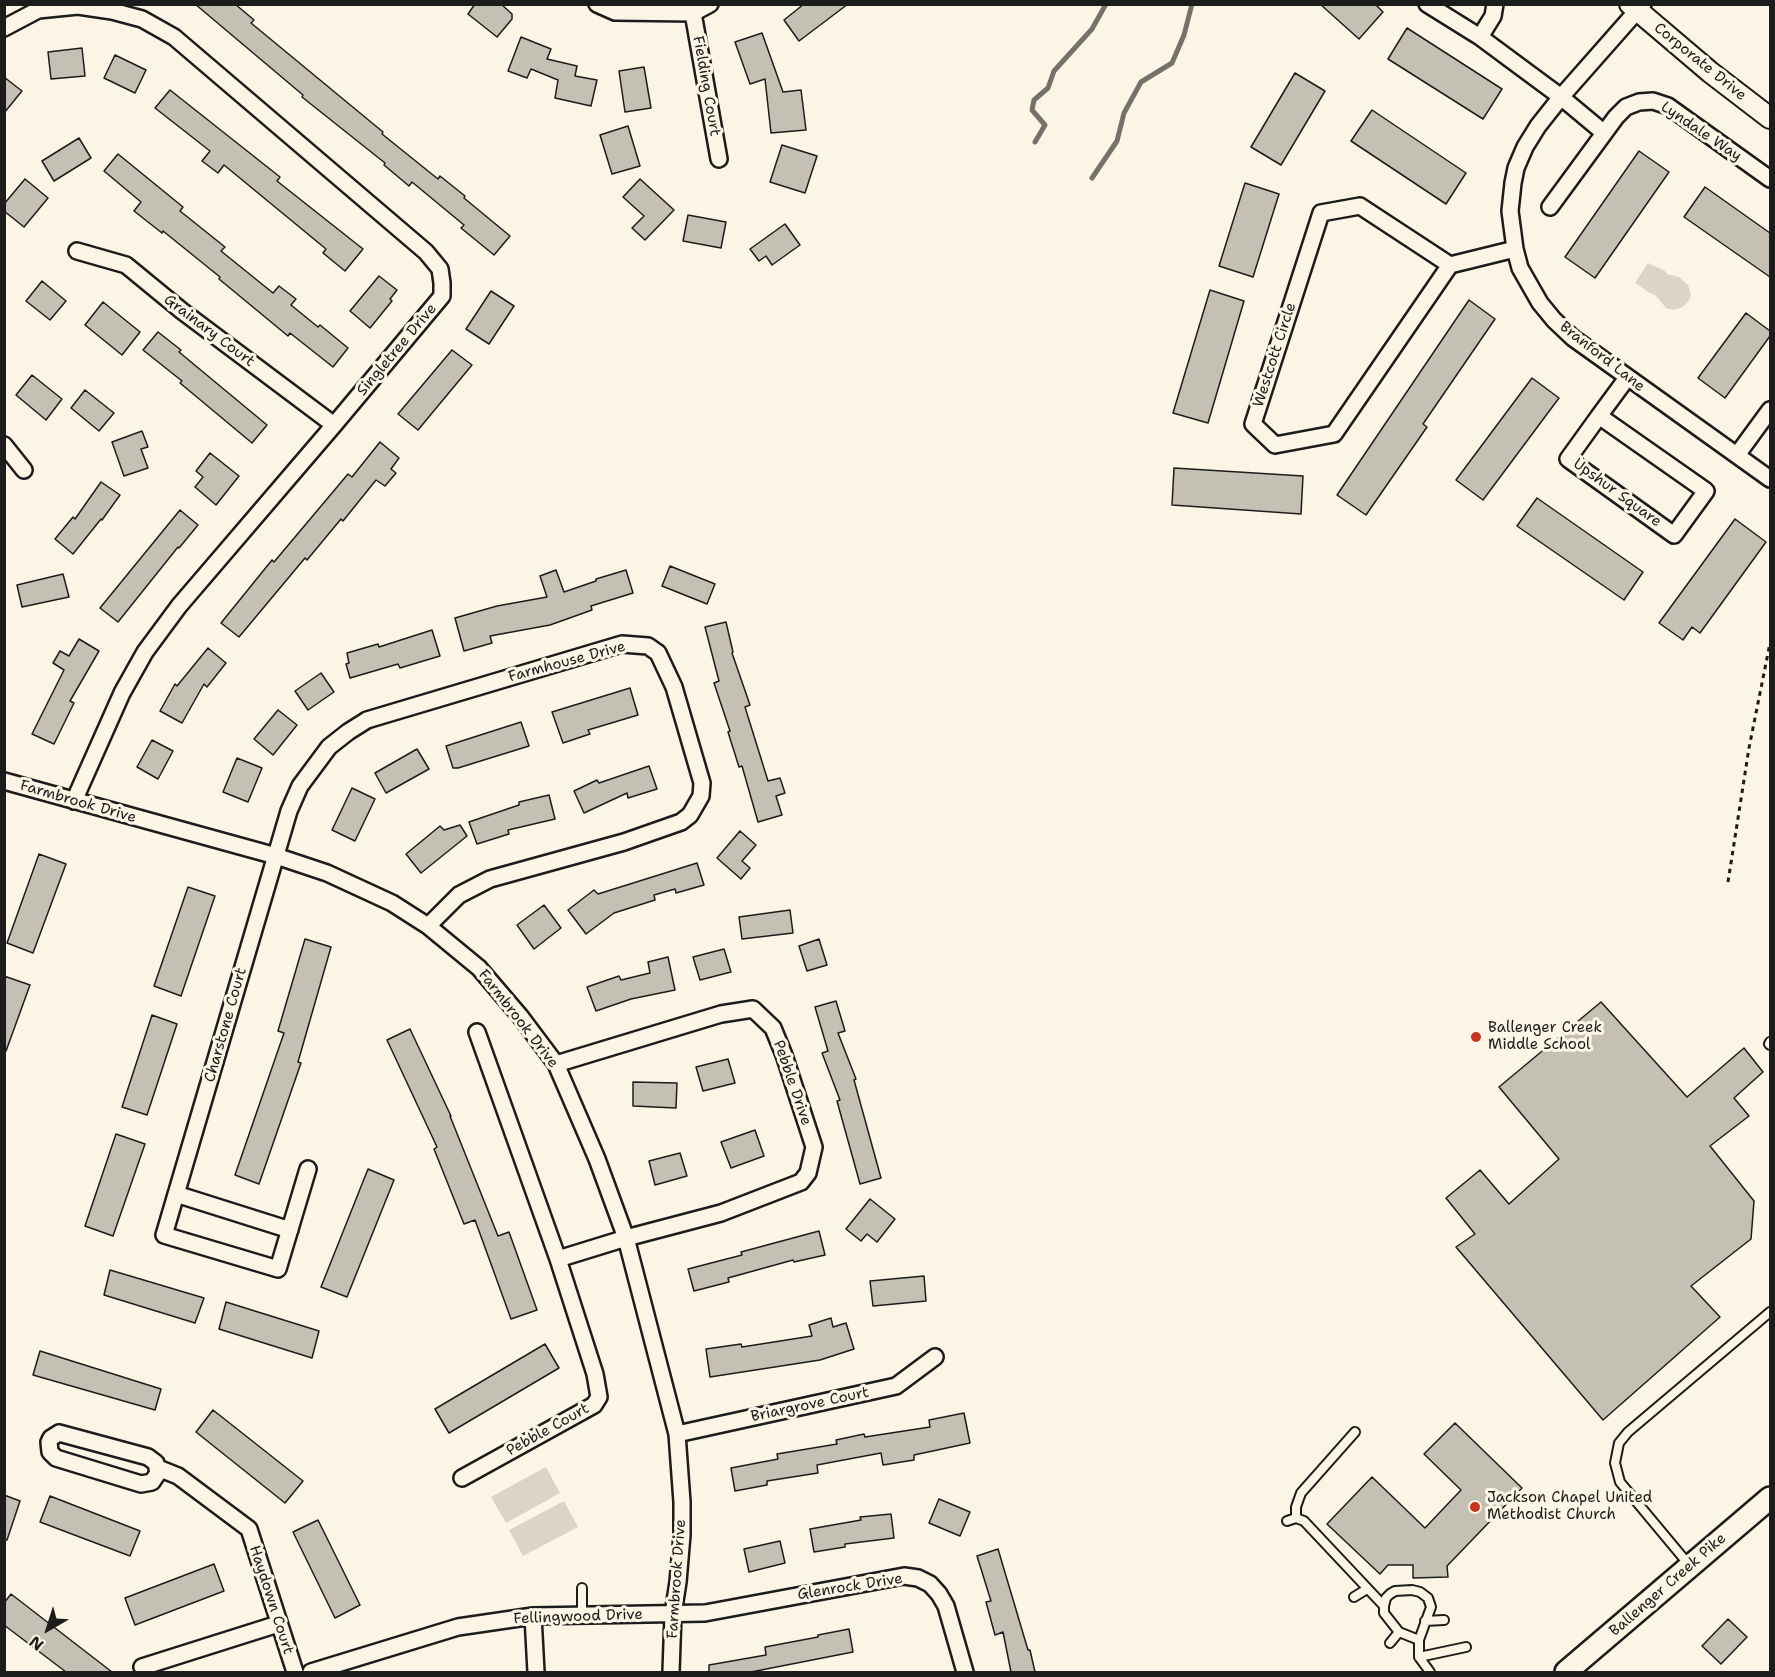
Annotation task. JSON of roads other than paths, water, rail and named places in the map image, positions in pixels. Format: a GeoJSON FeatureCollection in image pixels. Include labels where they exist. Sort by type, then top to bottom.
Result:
{"type":"FeatureCollection","features":[{"type":"Feature","properties":{"kind":"main road","name":"Ballenger Creek Pike"},"geometry":{"type":"LineString","coordinates":[[1566,1672],[1770,1498]]}},
{"type":"Feature","properties":{"kind":"street"},"geometry":{"type":"LineString","coordinates":[[597,4],[615,12],[693,13],[710,4]]}},
{"type":"Feature","properties":{"kind":"street"},"geometry":{"type":"LineString","coordinates":[[1427,4],[1480,38],[1561,97],[1603,132]]}},
{"type":"Feature","properties":{"kind":"street"},"geometry":{"type":"LineString","coordinates":[[1480,38],[1493,16],[1495,4]]}},
{"type":"Feature","properties":{"kind":"street","name":"Singletree Drive"},"geometry":{"type":"LineString","coordinates":[[4,28],[38,10],[78,5],[142,19],[174,37],[426,252],[440,269],[442,296],[179,606],[145,652],[122,693],[74,801]]}},
{"type":"Feature","properties":{"kind":"street","name":"Branford Lane"},"geometry":{"type":"LineString","coordinates":[[1637,7],[1561,97],[1525,147],[1516,168],[1509,211],[1520,268],[1540,303],[1573,338],[1770,479]]}},
{"type":"Feature","properties":{"kind":"street","name":"Corporate Drive"},"geometry":{"type":"LineString","coordinates":[[1637,7],[1710,72],[1770,118]]}},
{"type":"Feature","properties":{"kind":"street","name":"Fielding Court"},"geometry":{"type":"LineString","coordinates":[[693,13],[719,159]]}},
{"type":"Feature","properties":{"kind":"street","name":"Lyndale Way"},"geometry":{"type":"LineString","coordinates":[[1550,207],[1603,132],[1626,108],[1639,102],[1653,101],[1668,106],[1770,179]]}},
{"type":"Feature","properties":{"kind":"street","name":"Westcott Circle"},"geometry":{"type":"LineString","coordinates":[[1360,206],[1450,265],[1334,434],[1275,445],[1253,424],[1321,213],[1360,206]]}},
{"type":"Feature","properties":{"kind":"street"},"geometry":{"type":"LineString","coordinates":[[1450,265],[1515,249]]}},
{"type":"Feature","properties":{"kind":"street","name":"Grainary Court"},"geometry":{"type":"LineString","coordinates":[[77,251],[126,265],[182,311],[334,425]]}},
{"type":"Feature","properties":{"kind":"street","name":"Upshur Square"},"geometry":{"type":"LineString","coordinates":[[1599,416],[1706,491],[1674,535],[1568,459],[1599,416],[1627,378]]}},
{"type":"Feature","properties":{"kind":"street"},"geometry":{"type":"LineString","coordinates":[[1737,455],[1770,410]]}},
{"type":"Feature","properties":{"kind":"street"},"geometry":{"type":"LineString","coordinates":[[4,445],[24,470]]}},
{"type":"Feature","properties":{"kind":"street","name":"Farmhouse Drive"},"geometry":{"type":"LineString","coordinates":[[276,856],[289,811],[300,786],[329,747],[367,720],[622,644],[648,646],[658,653],[674,687],[702,783],[701,796],[690,815],[681,822],[624,842],[490,879],[459,895],[428,926]]}},
{"type":"Feature","properties":{"kind":"street","name":"Farmbrook Drive"},"geometry":{"type":"LineString","coordinates":[[4,781],[276,856],[327,873],[392,903],[428,926],[479,968],[520,1016],[556,1064],[597,1159],[626,1238],[677,1434],[682,1535],[673,1614],[671,1672]]}},
{"type":"Feature","properties":{"kind":"street","name":"Charstone Court"},"geometry":{"type":"LineString","coordinates":[[276,856],[164,1235],[278,1269],[308,1169]]}},
{"type":"Feature","properties":{"kind":"street","name":"Pebble Drive"},"geometry":{"type":"LineString","coordinates":[[556,1064],[721,1014],[753,1009],[773,1028],[814,1147],[808,1173],[801,1182],[721,1213],[626,1238]]}},
{"type":"Feature","properties":{"kind":"street","name":"Pebble Court"},"geometry":{"type":"LineString","coordinates":[[462,1478],[594,1405],[599,1397],[595,1374],[558,1259],[477,1032]]}},
{"type":"Feature","properties":{"kind":"street"},"geometry":{"type":"LineString","coordinates":[[176,1194],[290,1230]]}},
{"type":"Feature","properties":{"kind":"street"},"geometry":{"type":"LineString","coordinates":[[558,1259],[626,1238]]}},
{"type":"Feature","properties":{"kind":"street","name":"Briargrove Court"},"geometry":{"type":"LineString","coordinates":[[677,1434],[896,1386],[935,1357]]}},
{"type":"Feature","properties":{"kind":"street","name":"Haydown Court"},"geometry":{"type":"LineString","coordinates":[[158,1468],[156,1479],[147,1484],[141,1484],[56,1458],[50,1452],[49,1443],[54,1435],[63,1433],[148,1456],[153,1459],[158,1468],[178,1476],[249,1528],[294,1672]]}},
{"type":"Feature","properties":{"kind":"street","name":"Glenrock Drive"},"geometry":{"type":"LineString","coordinates":[[673,1614],[705,1613],[891,1577],[918,1578],[930,1584],[946,1606],[965,1672]]}},
{"type":"Feature","properties":{"kind":"street","name":"Fellingwood Drive"},"geometry":{"type":"LineString","coordinates":[[311,1672],[458,1627],[533,1616],[673,1614]]}},
{"type":"Feature","properties":{"kind":"street"},"geometry":{"type":"LineString","coordinates":[[533,1616],[536,1672]]}},
{"type":"Feature","properties":{"kind":"street"},"geometry":{"type":"LineString","coordinates":[[142,1667],[278,1624]]}},
{"type":"Feature","properties":{"kind":"lane"},"geometry":{"type":"LineString","coordinates":[[1690,1566],[1620,1482],[1615,1463],[1619,1443],[1628,1432],[1770,1312]]}},
{"type":"Feature","properties":{"kind":"lane"},"geometry":{"type":"LineString","coordinates":[[1296,1518],[1296,1507],[1301,1493],[1355,1432]]}},
{"type":"Feature","properties":{"kind":"lane"},"geometry":{"type":"LineString","coordinates":[[1287,1521],[1296,1518],[1304,1521],[1383,1606]]}},
{"type":"Feature","properties":{"kind":"lane"},"geometry":{"type":"LineString","coordinates":[[582,1588],[582,1616]]}},
{"type":"Feature","properties":{"kind":"lane"},"geometry":{"type":"LineString","coordinates":[[1354,1598],[1367,1588]]}},
{"type":"Feature","properties":{"kind":"lane"},"geometry":{"type":"LineString","coordinates":[[1419,1640],[1399,1632],[1384,1613],[1383,1606],[1386,1598],[1395,1591],[1420,1592],[1428,1598],[1431,1607],[1419,1640],[1419,1657],[1430,1672]]}},
{"type":"Feature","properties":{"kind":"lane"},"geometry":{"type":"LineString","coordinates":[[1425,1621],[1444,1620]]}},
{"type":"Feature","properties":{"kind":"lane"},"geometry":{"type":"LineString","coordinates":[[1390,1643],[1399,1632]]}},
{"type":"Feature","properties":{"kind":"lane"},"geometry":{"type":"LineString","coordinates":[[1419,1657],[1466,1647]]}},
{"type":"Feature","properties":{"kind":"waterway"},"geometry":{"type":"LineString","coordinates":[[1035,142],[1045,125],[1032,110],[1034,100],[1048,88],[1054,71],[1092,29],[1106,4]]}},
{"type":"Feature","properties":{"kind":"waterway"},"geometry":{"type":"LineString","coordinates":[[1092,178],[1117,141],[1124,113],[1141,82],[1172,63],[1184,35],[1192,4]]}},
{"type":"Feature","properties":{"kind":"place","name":"Ballenger Creek Middle School"},"geometry":{"type":"Point","coordinates":[1476,1037]}},
{"type":"Feature","properties":{"kind":"place","name":"Jackson Chapel United Methodist Church"},"geometry":{"type":"Point","coordinates":[1475,1507]}}]}
